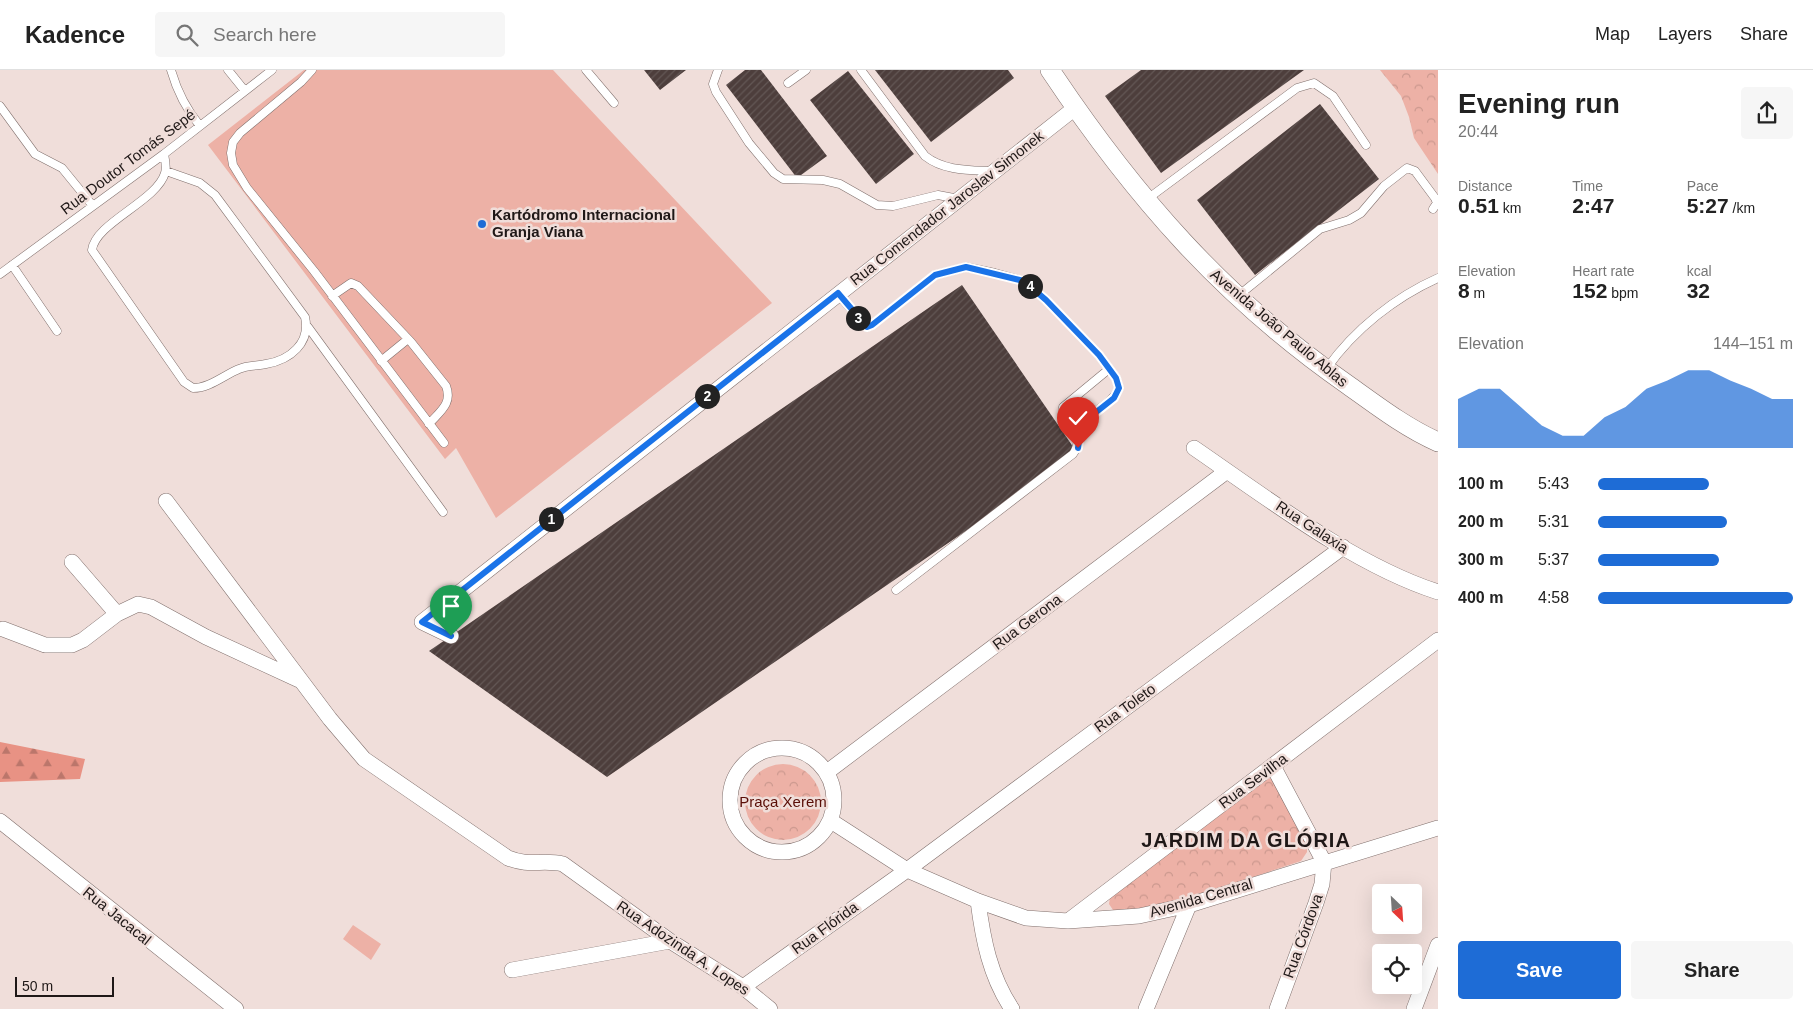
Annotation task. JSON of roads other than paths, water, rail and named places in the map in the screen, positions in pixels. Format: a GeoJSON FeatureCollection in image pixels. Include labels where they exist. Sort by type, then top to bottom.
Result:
{"type":"FeatureCollection","features":[{"type":"Feature","properties":{"kind":"street","name":"Avenida João Paulo Ablas"},"geometry":{"type":"LineString","coordinates":[[1050,70],[1075,108],[1145,200],[1201,262],[1237,297],[1326,370],[1368,400],[1438,442]]}},
{"type":"Feature","properties":{"kind":"street","name":"Rua Comendador Jaroslav Simonek"},"geometry":{"type":"LineString","coordinates":[[451,636],[422,622],[1075,108]]}},
{"type":"Feature","properties":{"kind":"street","name":"Rua Galaxia"},"geometry":{"type":"LineString","coordinates":[[1194,448],[1343,547],[1394,575],[1438,592]]}},
{"type":"Feature","properties":{"kind":"street","name":"Rua Gerona"},"geometry":{"type":"LineString","coordinates":[[827,772],[1227,471]]}},
{"type":"Feature","properties":{"kind":"street","name":"Rua Adozinda A. Lopes"},"geometry":{"type":"LineString","coordinates":[[166,501],[300,680],[364,759],[472,836],[508,858],[529,864],[550,861],[563,864],[670,940],[743,987],[770,1009]]}},
{"type":"Feature","properties":{"kind":"street","name":"Rua Toleto"},"geometry":{"type":"LineString","coordinates":[[907,870],[1343,547]]}},
{"type":"Feature","properties":{"kind":"street"},"geometry":{"type":"LineString","coordinates":[[72,562],[117,614]]}},
{"type":"Feature","properties":{"kind":"street"},"geometry":{"type":"LineString","coordinates":[[3,630],[46,645],[72,645],[83,640],[117,614],[138,604],[151,607],[206,637],[300,680]]}},
{"type":"Feature","properties":{"kind":"street","name":"Rua Sevilha"},"geometry":{"type":"LineString","coordinates":[[1068,922],[1273,766],[1435,648]]}},
{"type":"Feature","properties":{"kind":"street"},"geometry":{"type":"LineString","coordinates":[[783,748],[800,751],[815,759],[827,772],[834,788],[835,805],[830,822],[821,836],[807,847],[791,852],[774,852],[757,846],[744,836],[734,821],[730,804],[732,787],[739,772],[751,759],[766,751],[783,748]]}},
{"type":"Feature","properties":{"kind":"street"},"geometry":{"type":"LineString","coordinates":[[1273,766],[1324,862]]}},
{"type":"Feature","properties":{"kind":"street","name":"Rua Jacacal"},"geometry":{"type":"LineString","coordinates":[[0,821],[236,1009]]}},
{"type":"Feature","properties":{"kind":"street","name":"Avenida Central"},"geometry":{"type":"LineString","coordinates":[[830,822],[907,870],[978,901],[1026,918],[1068,922],[1138,916],[1189,905],[1438,828]]}},
{"type":"Feature","properties":{"kind":"street","name":"Rua Córdova"},"geometry":{"type":"LineString","coordinates":[[1277,1009],[1316,903],[1322,884],[1324,862]]}},
{"type":"Feature","properties":{"kind":"street","name":"Rua Flórida"},"geometry":{"type":"LineString","coordinates":[[743,987],[907,870]]}},
{"type":"Feature","properties":{"kind":"street"},"geometry":{"type":"LineString","coordinates":[[978,901],[988,957],[997,982],[1012,1009]]}},
{"type":"Feature","properties":{"kind":"street"},"geometry":{"type":"LineString","coordinates":[[1146,1009],[1189,905]]}},
{"type":"Feature","properties":{"kind":"street"},"geometry":{"type":"LineString","coordinates":[[512,970],[670,940]]}},
{"type":"Feature","properties":{"kind":"street"},"geometry":{"type":"LineString","coordinates":[[1414,1009],[1438,945]]}},
{"type":"Feature","properties":{"kind":"lane"},"geometry":{"type":"LineString","coordinates":[[171,70],[176,87],[188,111],[200,126]]}},
{"type":"Feature","properties":{"kind":"lane"},"geometry":{"type":"LineString","coordinates":[[228,70],[244,91]]}},
{"type":"Feature","properties":{"kind":"lane","name":"Rua Doutor Tomás Sepé"},"geometry":{"type":"LineString","coordinates":[[0,274],[164,154],[272,70]]}},
{"type":"Feature","properties":{"kind":"lane"},"geometry":{"type":"LineString","coordinates":[[312,70],[301,82],[240,133],[233,142],[231,153],[233,165],[247,188],[444,443]]}},
{"type":"Feature","properties":{"kind":"lane"},"geometry":{"type":"LineString","coordinates":[[586,70],[614,103]]}},
{"type":"Feature","properties":{"kind":"lane"},"geometry":{"type":"LineString","coordinates":[[718,70],[713,84],[716,92],[749,143],[774,173],[783,179],[823,180],[840,184],[877,205],[892,206],[938,195],[959,199]]}},
{"type":"Feature","properties":{"kind":"lane"},"geometry":{"type":"LineString","coordinates":[[788,84],[806,70]]}},
{"type":"Feature","properties":{"kind":"lane"},"geometry":{"type":"LineString","coordinates":[[862,70],[925,156],[936,165],[967,170],[995,171]]}},
{"type":"Feature","properties":{"kind":"lane"},"geometry":{"type":"LineString","coordinates":[[1145,200],[1297,88],[1314,83],[1333,96],[1366,146]]}},
{"type":"Feature","properties":{"kind":"lane"},"geometry":{"type":"LineString","coordinates":[[0,106],[35,154],[62,168],[93,206]]}},
{"type":"Feature","properties":{"kind":"lane"},"geometry":{"type":"LineString","coordinates":[[164,154],[166,171],[158,185],[96,239],[92,250],[184,382],[193,388],[200,388],[242,368],[287,356],[302,344],[308,327]]}},
{"type":"Feature","properties":{"kind":"lane"},"geometry":{"type":"LineString","coordinates":[[1237,297],[1320,229],[1349,220],[1361,213],[1384,186],[1407,168],[1415,171],[1436,198],[1437,203],[1433,209]]}},
{"type":"Feature","properties":{"kind":"lane"},"geometry":{"type":"LineString","coordinates":[[166,171],[200,183],[215,194],[305,317],[308,327],[443,512]]}},
{"type":"Feature","properties":{"kind":"lane"},"geometry":{"type":"LineString","coordinates":[[12,265],[57,331]]}},
{"type":"Feature","properties":{"kind":"lane"},"geometry":{"type":"LineString","coordinates":[[838,293],[867,327],[935,275],[966,267],[1024,281],[1046,300],[1109,369],[1116,378],[1119,388],[1114,398],[1085,421],[1080,433],[1078,448],[1073,454],[896,590]]}},
{"type":"Feature","properties":{"kind":"lane"},"geometry":{"type":"LineString","coordinates":[[1326,370],[1335,356],[1379,314],[1414,288],[1438,278]]}},
{"type":"Feature","properties":{"kind":"lane"},"geometry":{"type":"LineString","coordinates":[[332,296],[351,282],[358,286],[408,339],[446,386],[450,394],[443,410],[429,424]]}},
{"type":"Feature","properties":{"kind":"lane"},"geometry":{"type":"LineString","coordinates":[[381,361],[408,339]]}},
{"type":"Feature","properties":{"kind":"lane"},"geometry":{"type":"LineString","coordinates":[[1080,433],[1064,415],[1063,407],[1109,369]]}},
{"type":"Feature","properties":{"kind":"place","name":"Kartódromo Internacional Granja Viana"},"geometry":{"type":"Point","coordinates":[482,224]}},
{"type":"Feature","properties":{"kind":"district","name":"JARDIM DA GLÓRIA"},"geometry":{"type":"Point","coordinates":[1246,840]}},
{"type":"Feature","properties":{"kind":"park label","name":"Praça Xerem"},"geometry":{"type":"Point","coordinates":[783,802]}}]}
